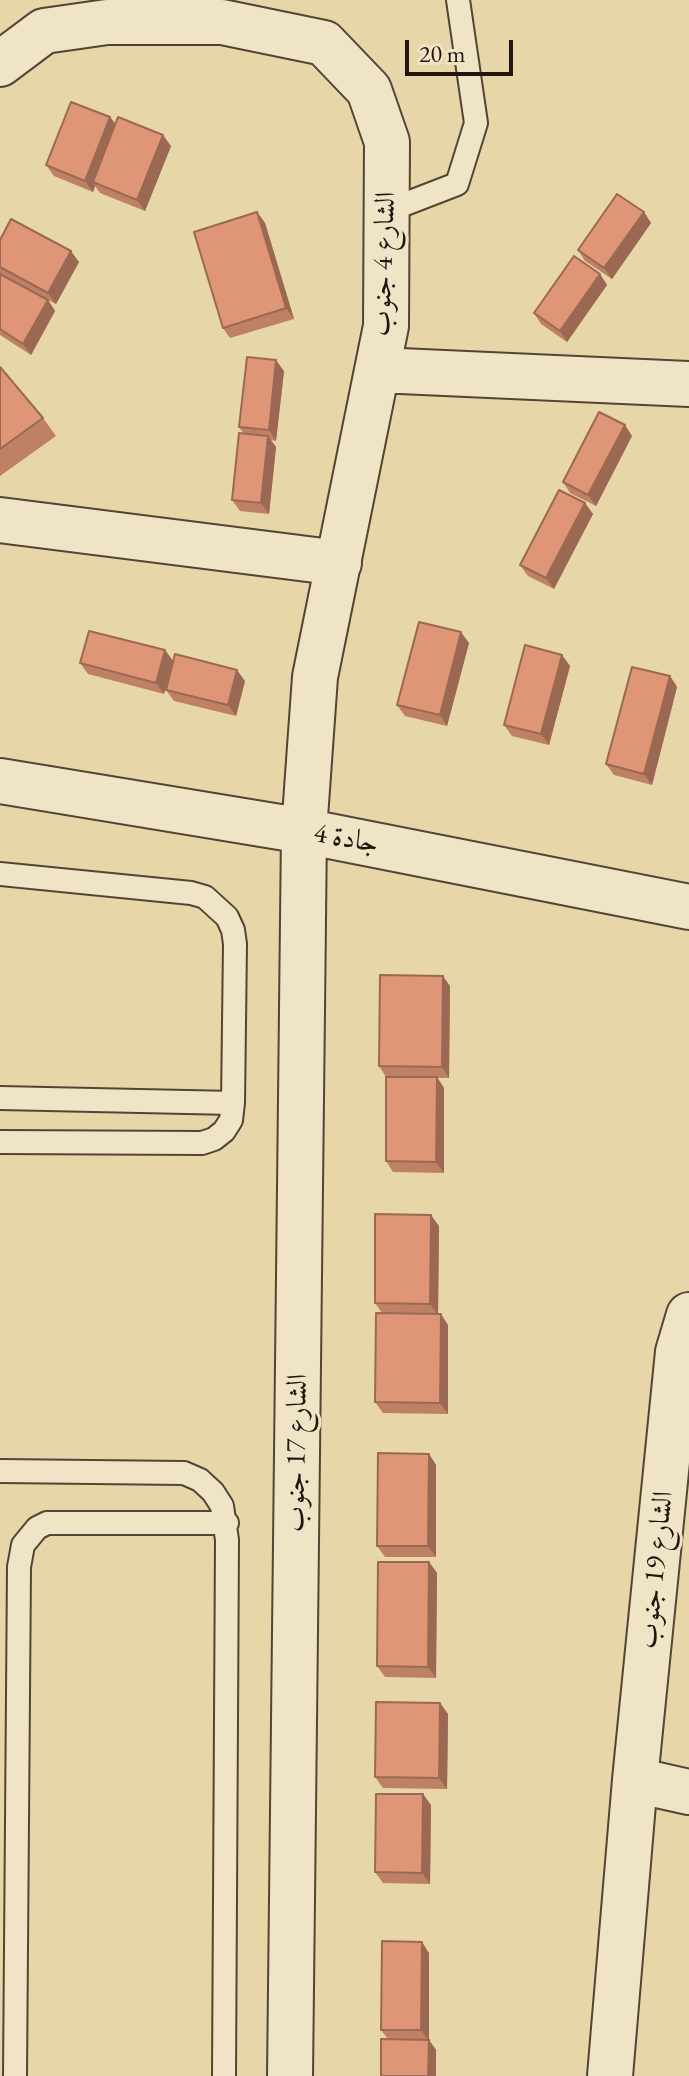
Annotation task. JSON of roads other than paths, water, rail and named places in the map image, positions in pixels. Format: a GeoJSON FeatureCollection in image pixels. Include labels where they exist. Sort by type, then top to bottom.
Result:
{"type":"FeatureCollection","features":[{"type":"Feature","properties":{"kind":"street","name":"الشارع 4 جنوب"},"geometry":{"type":"LineString","coordinates":[[0,64],[44,31],[107,22],[222,22],[324,43],[369,90],[387,142],[386,326],[315,677],[304,831]]}},
{"type":"Feature","properties":{"kind":"street"},"geometry":{"type":"LineString","coordinates":[[378,370],[689,384]]}},
{"type":"Feature","properties":{"kind":"street"},"geometry":{"type":"LineString","coordinates":[[0,520],[339,563]]}},
{"type":"Feature","properties":{"kind":"street","name":"جادة 4"},"geometry":{"type":"LineString","coordinates":[[0,781],[304,831],[689,907]]}},
{"type":"Feature","properties":{"kind":"street","name":"الشارع 17 جنوب"},"geometry":{"type":"LineString","coordinates":[[290,2076],[304,831]]}},
{"type":"Feature","properties":{"kind":"street","name":"الشارع 19 جنوب"},"geometry":{"type":"LineString","coordinates":[[610,2076],[635,1780],[678,1352],[689,1315]]}},
{"type":"Feature","properties":{"kind":"street"},"geometry":{"type":"LineString","coordinates":[[635,1780],[689,1792]]}},
{"type":"Feature","properties":{"kind":"lane"},"geometry":{"type":"LineString","coordinates":[[387,211],[457,184],[476,123],[458,0]]}},
{"type":"Feature","properties":{"kind":"lane"},"geometry":{"type":"LineString","coordinates":[[0,874],[177,890],[205,897],[227,917],[235,944],[233,1103],[231,1120],[224,1131],[202,1143],[0,1142]]}},
{"type":"Feature","properties":{"kind":"lane"},"geometry":{"type":"LineString","coordinates":[[0,1098],[233,1103]]}},
{"type":"Feature","properties":{"kind":"lane"},"geometry":{"type":"LineString","coordinates":[[0,1471],[184,1473],[200,1480],[222,1506],[227,1523],[224,2076]]}},
{"type":"Feature","properties":{"kind":"lane"},"geometry":{"type":"LineString","coordinates":[[15,2076],[19,1567],[23,1545],[37,1528],[47,1523],[227,1523]]}}]}
